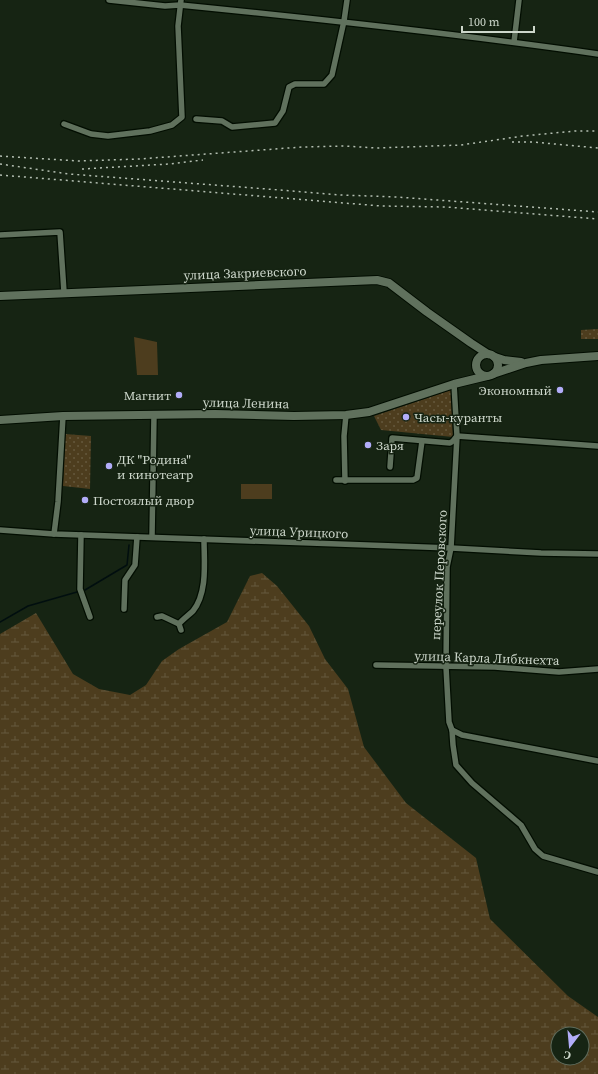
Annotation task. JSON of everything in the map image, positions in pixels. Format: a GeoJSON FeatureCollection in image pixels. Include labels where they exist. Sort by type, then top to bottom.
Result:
{"type":"FeatureCollection","features":[{"type":"Feature","properties":{"kind":"main road","name":"улица Закриевского"},"geometry":{"type":"LineString","coordinates":[[0,296],[64,292],[377,280],[389,283],[471,343],[492,355],[514,362],[526,363]]}},
{"type":"Feature","properties":{"kind":"main road"},"geometry":{"type":"LineString","coordinates":[[454,384],[462,382],[468,377],[476,364],[476,360],[481,355],[492,355],[498,364],[498,368],[490,375],[483,376],[477,371],[476,364],[471,343]]}},
{"type":"Feature","properties":{"kind":"main road","name":"улица Ленина"},"geometry":{"type":"LineString","coordinates":[[0,420],[63,416],[215,414],[346,415],[369,412],[454,384],[490,375],[526,363],[560,358],[598,356]]}},
{"type":"Feature","properties":{"kind":"street"},"geometry":{"type":"LineString","coordinates":[[109,0],[165,6],[180,3],[514,42],[598,54]]}},
{"type":"Feature","properties":{"kind":"street"},"geometry":{"type":"LineString","coordinates":[[196,119],[222,121],[232,127],[275,123],[283,111],[289,87],[295,84],[324,84],[332,75],[344,22],[347,0]]}},
{"type":"Feature","properties":{"kind":"street"},"geometry":{"type":"LineString","coordinates":[[514,42],[519,0]]}},
{"type":"Feature","properties":{"kind":"street"},"geometry":{"type":"LineString","coordinates":[[64,124],[91,134],[108,136],[150,131],[172,125],[182,117],[178,26],[180,3]]}},
{"type":"Feature","properties":{"kind":"street"},"geometry":{"type":"LineString","coordinates":[[0,235],[60,232],[64,292]]}},
{"type":"Feature","properties":{"kind":"street","name":"переулок Перовского"},"geometry":{"type":"LineString","coordinates":[[454,384],[456,436],[451,548],[448,567],[446,667],[449,722],[452,730],[456,765],[472,783],[522,825],[535,849],[543,856],[598,872]]}},
{"type":"Feature","properties":{"kind":"street"},"geometry":{"type":"LineString","coordinates":[[152,537],[154,415]]}},
{"type":"Feature","properties":{"kind":"street"},"geometry":{"type":"LineString","coordinates":[[345,480],[344,436],[346,415]]}},
{"type":"Feature","properties":{"kind":"street"},"geometry":{"type":"LineString","coordinates":[[54,534],[58,502],[63,416]]}},
{"type":"Feature","properties":{"kind":"street"},"geometry":{"type":"LineString","coordinates":[[390,467],[392,438],[450,443],[456,436],[598,446]]}},
{"type":"Feature","properties":{"kind":"street"},"geometry":{"type":"LineString","coordinates":[[336,480],[414,480],[417,478],[422,441]]}},
{"type":"Feature","properties":{"kind":"street","name":"улица Урицкого"},"geometry":{"type":"LineString","coordinates":[[0,530],[54,534],[451,548],[541,554],[598,554]]}},
{"type":"Feature","properties":{"kind":"street"},"geometry":{"type":"LineString","coordinates":[[81,535],[80,589],[90,617]]}},
{"type":"Feature","properties":{"kind":"street"},"geometry":{"type":"LineString","coordinates":[[124,610],[125,580],[135,566],[137,536]]}},
{"type":"Feature","properties":{"kind":"street"},"geometry":{"type":"LineString","coordinates":[[157,617],[162,616],[180,627],[187,615],[192,612],[197,605],[202,589],[204,539]]}},
{"type":"Feature","properties":{"kind":"street","name":"улица Карла Либкнехта"},"geometry":{"type":"LineString","coordinates":[[376,665],[496,667],[559,672],[598,669]]}},
{"type":"Feature","properties":{"kind":"street"},"geometry":{"type":"LineString","coordinates":[[452,730],[462,735],[598,761]]}},
{"type":"Feature","properties":{"kind":"green space"},"geometry":{"type":"Polygon","coordinates":[[[598,329],[598,339],[581,339],[581,330],[598,329]]]}},
{"type":"Feature","properties":{"kind":"green space"},"geometry":{"type":"Polygon","coordinates":[[[134,337],[157,342],[158,375],[137,375],[134,337]]]}},
{"type":"Feature","properties":{"kind":"green space"},"geometry":{"type":"Polygon","coordinates":[[[451,390],[453,437],[381,430],[374,416],[451,390]]]}},
{"type":"Feature","properties":{"kind":"green space"},"geometry":{"type":"Polygon","coordinates":[[[65,434],[91,436],[90,489],[63,486],[65,434]]]}},
{"type":"Feature","properties":{"kind":"green space"},"geometry":{"type":"Polygon","coordinates":[[[241,484],[272,484],[272,499],[241,499],[241,484]]]}},
{"type":"Feature","properties":{"kind":"green space"},"geometry":{"type":"Polygon","coordinates":[[[262,573],[277,586],[309,626],[325,659],[348,689],[364,747],[406,803],[476,858],[490,919],[568,996],[598,1017],[598,1074],[0,1074],[0,634],[36,613],[73,674],[99,689],[130,695],[146,685],[162,661],[179,649],[227,622],[250,576],[262,573]]]}},
{"type":"Feature","properties":{"kind":"waterway"},"geometry":{"type":"LineString","coordinates":[[85,590],[127,565],[129,545]]}},
{"type":"Feature","properties":{"kind":"waterway"},"geometry":{"type":"LineString","coordinates":[[0,622],[28,606],[77,592]]}},
{"type":"Feature","properties":{"kind":"railway"},"geometry":{"type":"LineString","coordinates":[[0,156],[78,161],[139,159],[302,147],[345,146],[377,148],[461,145],[523,136],[575,131],[598,131]]}},
{"type":"Feature","properties":{"kind":"railway"},"geometry":{"type":"LineString","coordinates":[[512,142],[533,142],[598,148]]}},
{"type":"Feature","properties":{"kind":"railway"},"geometry":{"type":"LineString","coordinates":[[82,169],[169,164],[203,160]]}},
{"type":"Feature","properties":{"kind":"railway"},"geometry":{"type":"LineString","coordinates":[[0,164],[69,174],[341,195],[397,197],[598,212]]}},
{"type":"Feature","properties":{"kind":"railway"},"geometry":{"type":"LineString","coordinates":[[0,175],[381,206],[446,207],[598,219]]}},
{"type":"Feature","properties":{"kind":"place","name":"Экономный"},"geometry":{"type":"Point","coordinates":[560,390]}},
{"type":"Feature","properties":{"kind":"place","name":"Магнит"},"geometry":{"type":"Point","coordinates":[179,395]}},
{"type":"Feature","properties":{"kind":"place","name":"Часы-куранты"},"geometry":{"type":"Point","coordinates":[406,417]}},
{"type":"Feature","properties":{"kind":"place","name":"Заря"},"geometry":{"type":"Point","coordinates":[368,445]}},
{"type":"Feature","properties":{"kind":"place","name":"ДК \"Родина\" и кинотеатр"},"geometry":{"type":"Point","coordinates":[109,466]}},
{"type":"Feature","properties":{"kind":"place","name":"Постоялый двор"},"geometry":{"type":"Point","coordinates":[85,500]}}]}
